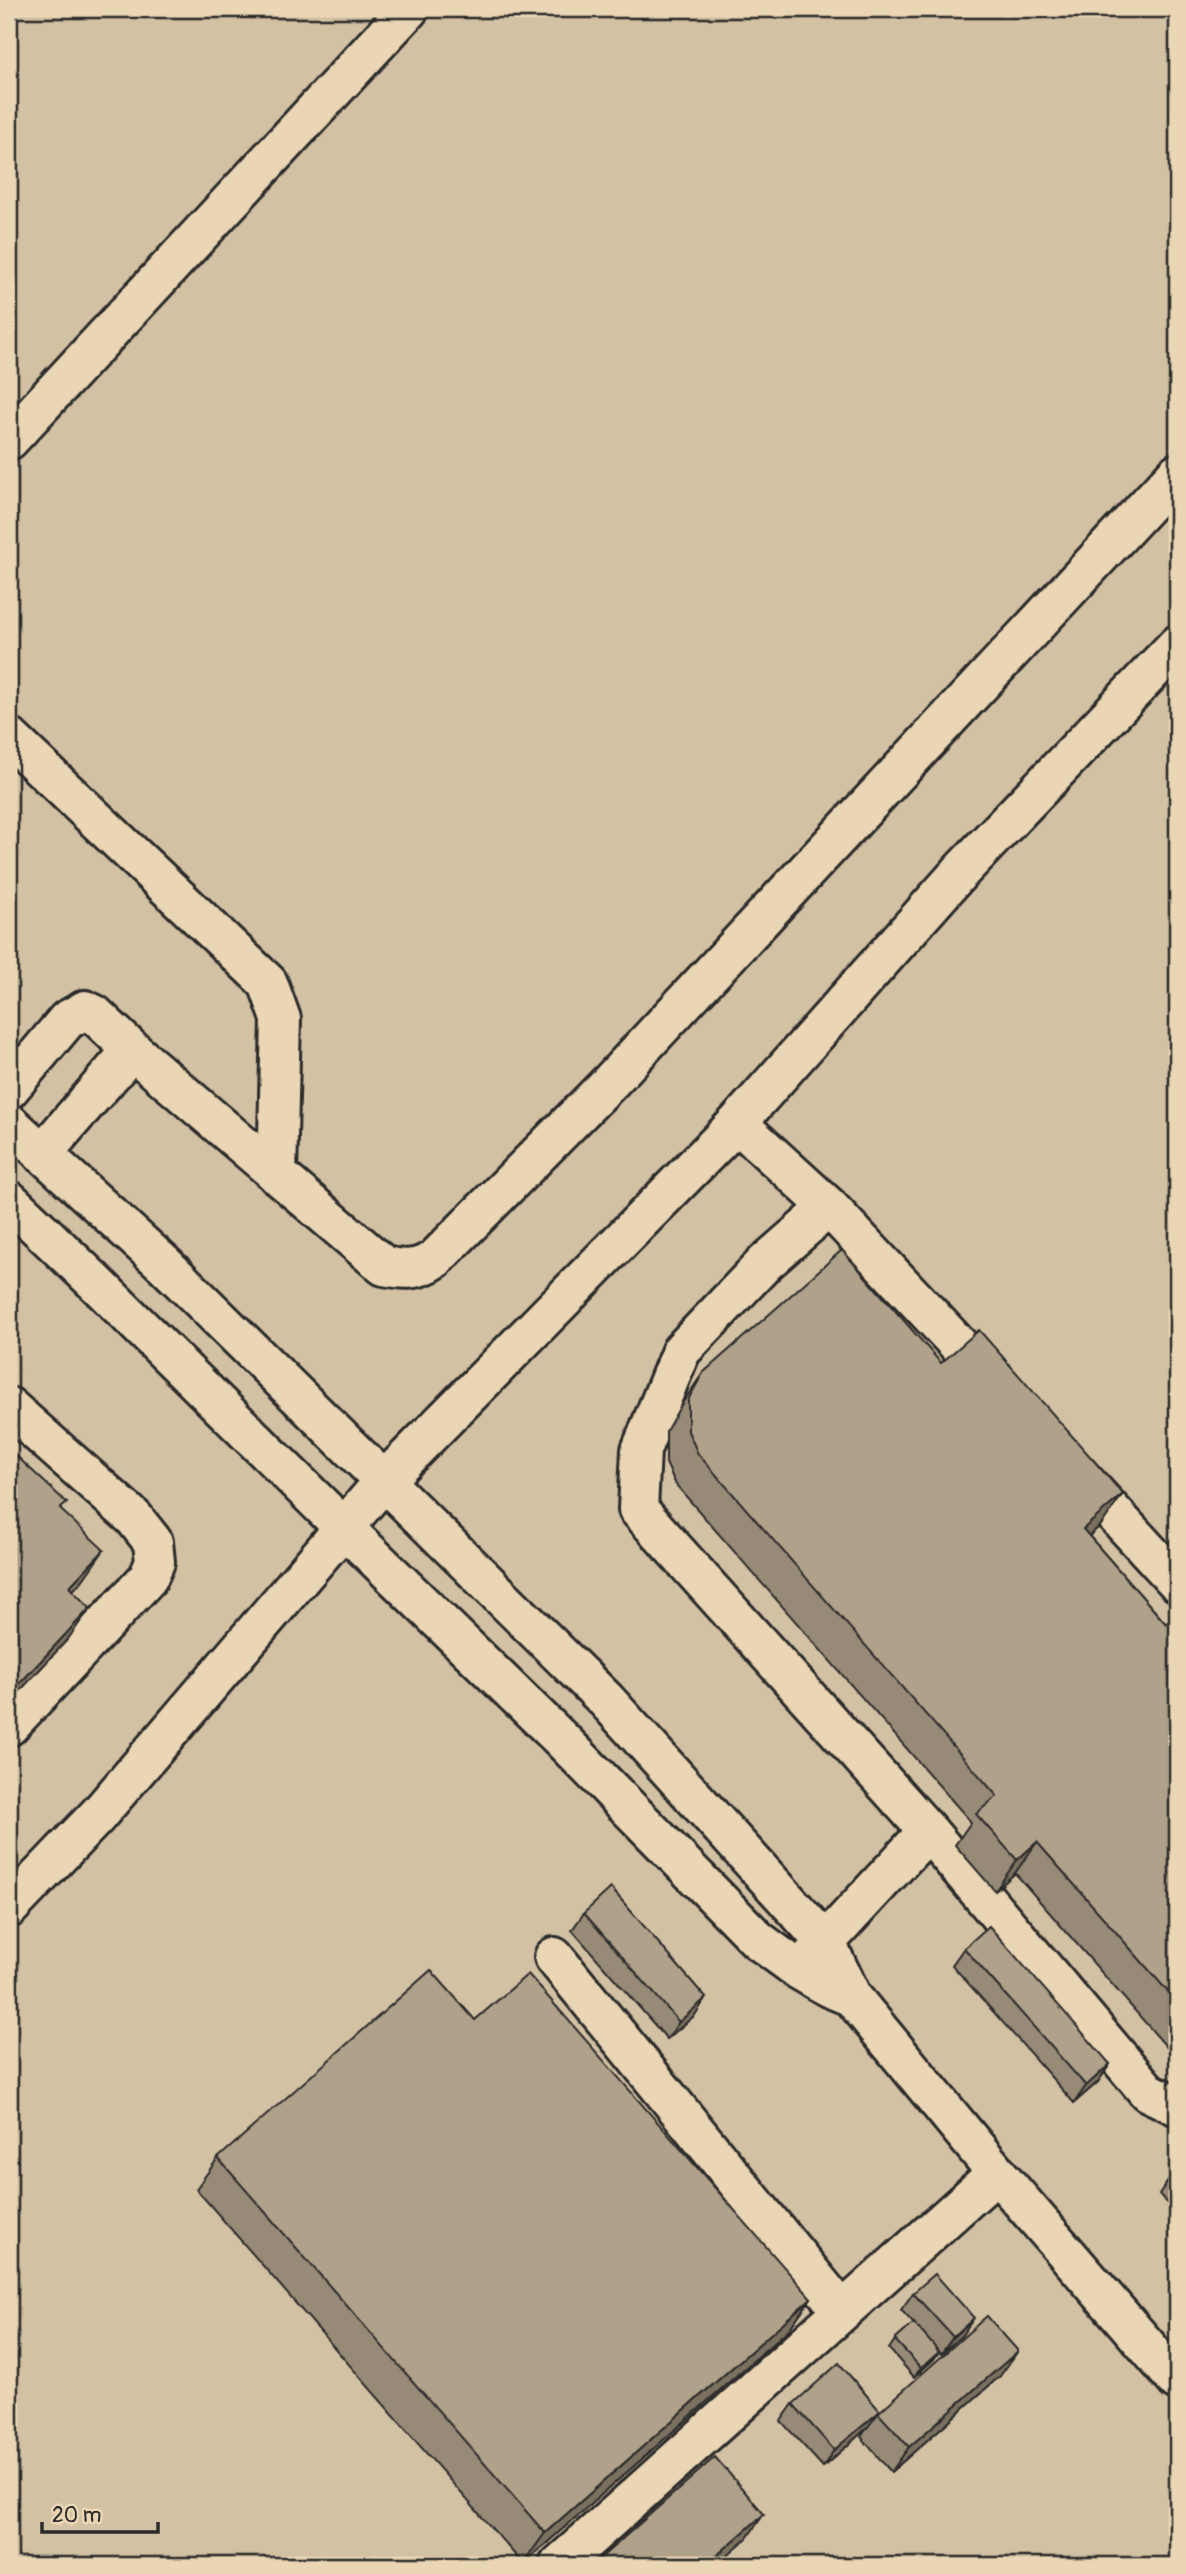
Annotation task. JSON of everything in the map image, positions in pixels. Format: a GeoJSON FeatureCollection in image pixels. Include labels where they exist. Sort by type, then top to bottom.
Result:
{"type":"FeatureCollection","features":[{"type":"Feature","properties":{"kind":"lane"},"geometry":{"type":"LineString","coordinates":[[9,440],[410,9]]}},
{"type":"Feature","properties":{"kind":"lane"},"geometry":{"type":"LineString","coordinates":[[9,1089],[67,1020],[85,1010],[94,1014],[132,1050],[384,1266],[405,1270],[423,1268],[611,1081],[1177,473]]}},
{"type":"Feature","properties":{"kind":"lane"},"geometry":{"type":"LineString","coordinates":[[9,1908],[97,1815],[383,1482],[737,1123],[960,872],[1177,645]]}},
{"type":"Feature","properties":{"kind":"lane"},"geometry":{"type":"LineString","coordinates":[[9,737],[268,983],[281,1019],[277,1175]]}},
{"type":"Feature","properties":{"kind":"lane"},"geometry":{"type":"LineString","coordinates":[[42,1154],[132,1050]]}},
{"type":"Feature","properties":{"kind":"lane"},"geometry":{"type":"LineString","coordinates":[[9,1123],[164,1265],[606,1700],[826,1943],[852,1997],[998,2173],[1177,2381]]}},
{"type":"Feature","properties":{"kind":"lane"},"geometry":{"type":"LineString","coordinates":[[737,1123],[830,1207],[1021,1412]]}},
{"type":"Feature","properties":{"kind":"lane"},"geometry":{"type":"LineString","coordinates":[[9,1200],[562,1740],[758,1940],[799,1970],[852,1997]]}},
{"type":"Feature","properties":{"kind":"lane"},"geometry":{"type":"LineString","coordinates":[[830,1207],[765,1263],[681,1351],[641,1450],[638,1509],[928,1831],[1148,2092],[1177,2106]]}},
{"type":"Feature","properties":{"kind":"lane"},"geometry":{"type":"LineString","coordinates":[[9,1407],[134,1518],[153,1542],[155,1562],[148,1578],[9,1726]]}},
{"type":"Feature","properties":{"kind":"lane"},"geometry":{"type":"LineString","coordinates":[[1057,1452],[1177,1582]]}},
{"type":"Feature","properties":{"kind":"lane"},"geometry":{"type":"LineString","coordinates":[[799,1970],[928,1831]]}},
{"type":"Feature","properties":{"kind":"lane"},"geometry":{"type":"LineString","coordinates":[[554,1956],[842,2311]]}},
{"type":"Feature","properties":{"kind":"lane"},"geometry":{"type":"LineString","coordinates":[[558,2565],[998,2173]]}},
{"type":"Feature","properties":{"kind":"shaded area"},"geometry":{"type":"Polygon","coordinates":[[[9,9],[1177,9],[1177,2565],[9,2565],[9,9]]]}},
{"type":"Feature","properties":{"kind":"building"},"geometry":{"type":"Polygon","coordinates":[[[842,1250],[941,1363],[979,1330],[1123,1494],[1083,1529],[1166,1624],[1177,1614],[1177,2002],[1037,1842],[1017,1860],[976,1814],[997,1796],[698,1454],[688,1431],[688,1400],[703,1373],[842,1250]]]}},
{"type":"Feature","properties":{"kind":"building"},"geometry":{"type":"Polygon","coordinates":[[[9,1449],[67,1503],[60,1509],[104,1550],[69,1587],[90,1608],[9,1695],[9,1449]]]}},
{"type":"Feature","properties":{"kind":"building"},"geometry":{"type":"Polygon","coordinates":[[[611,1888],[706,1998],[679,2022],[584,1913],[611,1888]]]}},
{"type":"Feature","properties":{"kind":"building"},"geometry":{"type":"Polygon","coordinates":[[[989,1926],[1110,2064],[1086,2086],[964,1948],[989,1926]]]}},
{"type":"Feature","properties":{"kind":"building"},"geometry":{"type":"Polygon","coordinates":[[[431,1970],[475,2020],[528,1974],[811,2298],[545,2533],[218,2158],[431,1970]]]}},
{"type":"Feature","properties":{"kind":"building"},"geometry":{"type":"Polygon","coordinates":[[[1177,2171],[1177,2184],[1171,2177],[1177,2171]]]}},
{"type":"Feature","properties":{"kind":"building"},"geometry":{"type":"Polygon","coordinates":[[[935,2274],[974,2318],[953,2337],[913,2293],[935,2274]]]}},
{"type":"Feature","properties":{"kind":"building"},"geometry":{"type":"Polygon","coordinates":[[[987,2316],[1018,2351],[909,2447],[878,2413],[987,2316]]]}},
{"type":"Feature","properties":{"kind":"building"},"geometry":{"type":"Polygon","coordinates":[[[914,2323],[939,2352],[921,2368],[895,2340],[914,2323]]]}},
{"type":"Feature","properties":{"kind":"building"},"geometry":{"type":"Polygon","coordinates":[[[839,2363],[880,2411],[834,2450],[793,2404],[839,2363]]]}},
{"type":"Feature","properties":{"kind":"building"},"geometry":{"type":"Polygon","coordinates":[[[715,2457],[764,2514],[706,2565],[595,2563],[715,2457]]]}}]}
